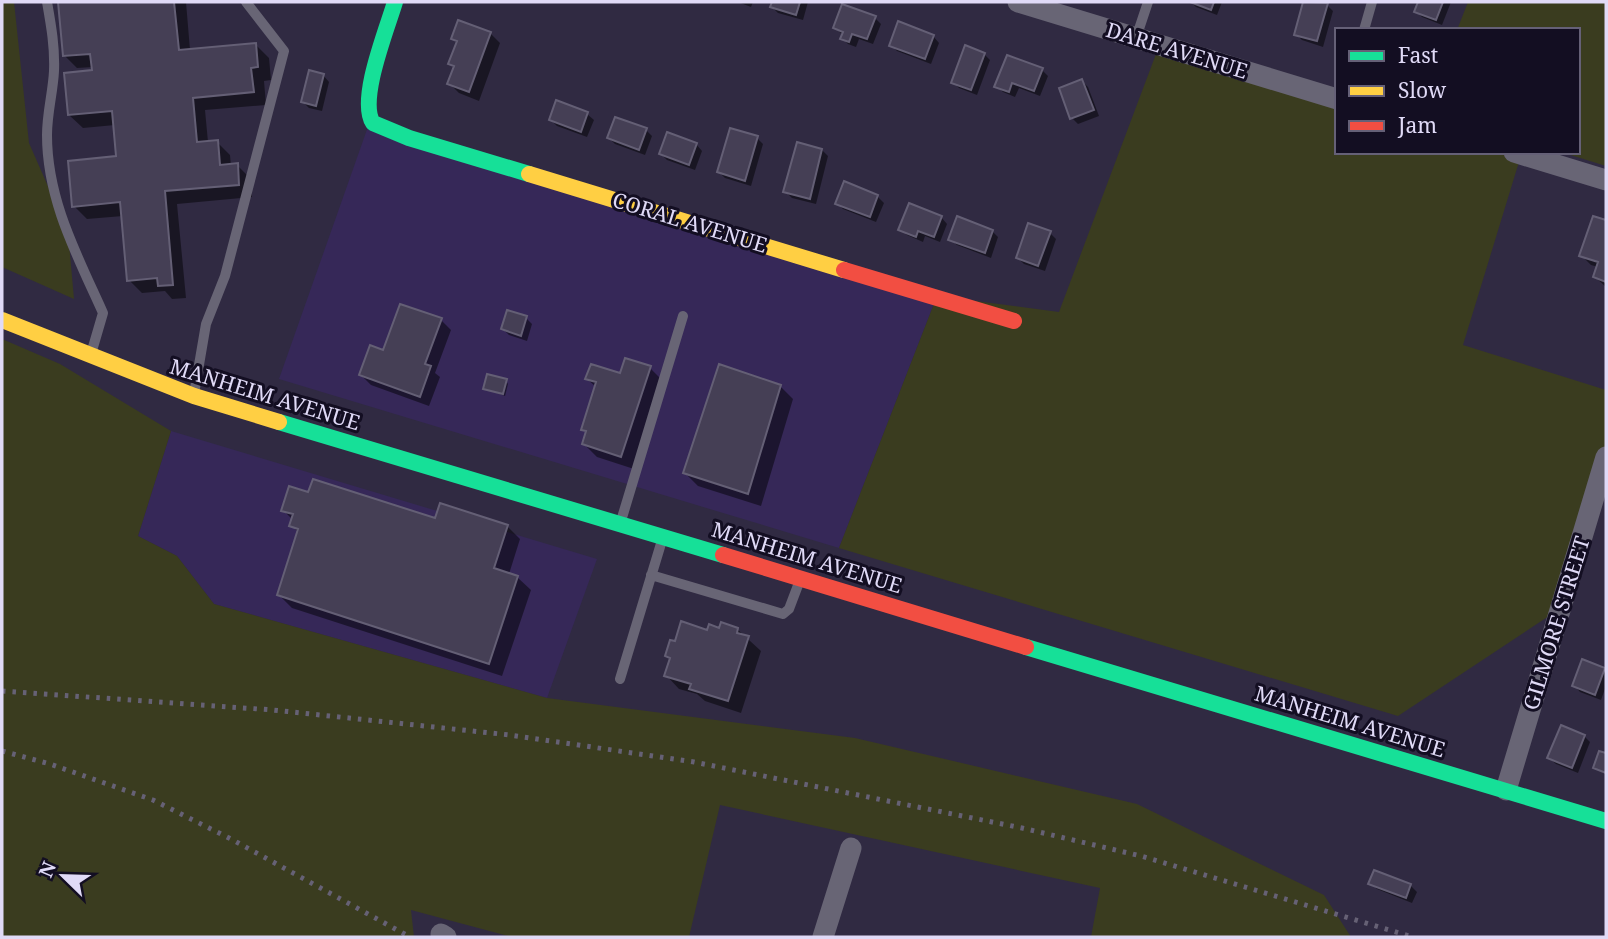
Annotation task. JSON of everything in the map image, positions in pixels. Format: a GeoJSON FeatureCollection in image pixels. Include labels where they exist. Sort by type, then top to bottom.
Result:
{"type":"FeatureCollection","features":[{"type":"Feature","properties":{"kind":"street","name":"CORAL AVENUE"},"geometry":{"type":"LineString","coordinates":[[395,2],[368,94],[369,119],[385,129],[1014,321]]}},
{"type":"Feature","properties":{"kind":"street","name":"DARE AVENUE"},"geometry":{"type":"LineString","coordinates":[[1018,2],[1335,98]]}},
{"type":"Feature","properties":{"kind":"street"},"geometry":{"type":"LineString","coordinates":[[1521,154],[1606,180]]}},
{"type":"Feature","properties":{"kind":"street","name":"MANHEIM AVENUE"},"geometry":{"type":"LineString","coordinates":[[2,320],[194,396],[1606,821]]}},
{"type":"Feature","properties":{"kind":"street","name":"GILMORE STREET"},"geometry":{"type":"LineString","coordinates":[[1506,790],[1601,493],[1606,457]]}},
{"type":"Feature","properties":{"kind":"street"},"geometry":{"type":"LineString","coordinates":[[823,937],[851,848]]}},
{"type":"Feature","properties":{"kind":"lane"},"geometry":{"type":"LineString","coordinates":[[47,2],[53,35],[54,72],[47,136],[53,192],[65,231],[103,313],[90,357]]}},
{"type":"Feature","properties":{"kind":"lane"},"geometry":{"type":"LineString","coordinates":[[194,396],[206,324],[225,276],[284,51],[246,2]]}},
{"type":"Feature","properties":{"kind":"lane"},"geometry":{"type":"LineString","coordinates":[[1136,38],[1148,2]]}},
{"type":"Feature","properties":{"kind":"lane"},"geometry":{"type":"LineString","coordinates":[[1365,28],[1372,2]]}},
{"type":"Feature","properties":{"kind":"lane"},"geometry":{"type":"LineString","coordinates":[[621,524],[683,316]]}},
{"type":"Feature","properties":{"kind":"lane"},"geometry":{"type":"LineString","coordinates":[[620,679],[663,536]]}},
{"type":"Feature","properties":{"kind":"lane"},"geometry":{"type":"LineString","coordinates":[[651,575],[783,614],[789,609],[801,577]]}},
{"type":"Feature","properties":{"kind":"shaded area"},"geometry":{"type":"Polygon","coordinates":[[[370,121],[937,296],[839,548],[279,379],[370,121]]]}},
{"type":"Feature","properties":{"kind":"shaded area"},"geometry":{"type":"Polygon","coordinates":[[[171,431],[597,559],[547,698],[214,604],[177,556],[138,536],[171,431]]]}},
{"type":"Feature","properties":{"kind":"green space"},"geometry":{"type":"Polygon","coordinates":[[[2,2],[14,2],[29,143],[68,232],[74,299],[2,267],[2,2]]]}},
{"type":"Feature","properties":{"kind":"green space"},"geometry":{"type":"Polygon","coordinates":[[[1468,2],[1606,2],[1606,166],[1567,154],[1580,154],[1580,28],[1458,28],[1468,2]]]}},
{"type":"Feature","properties":{"kind":"green space"},"geometry":{"type":"Polygon","coordinates":[[[1159,46],[1335,100],[1335,154],[1521,154],[1463,345],[1606,390],[1606,451],[1558,610],[1398,716],[839,548],[937,296],[1059,312],[1159,46]]]}},
{"type":"Feature","properties":{"kind":"green space"},"geometry":{"type":"Polygon","coordinates":[[[2,339],[60,364],[171,431],[138,536],[177,556],[214,604],[547,698],[855,738],[1137,804],[1324,895],[1351,937],[1091,937],[1100,888],[720,805],[689,937],[512,937],[411,910],[414,937],[2,937],[2,339]]]}},
{"type":"Feature","properties":{"kind":"building"},"geometry":{"type":"Polygon","coordinates":[[[58,2],[174,2],[179,50],[256,43],[258,67],[251,68],[254,92],[193,98],[197,142],[218,140],[220,165],[238,163],[239,185],[165,191],[173,285],[158,286],[157,278],[127,281],[120,202],[72,207],[68,161],[116,156],[112,111],[68,115],[64,73],[92,70],[90,54],[63,56],[58,2]]]}},
{"type":"Feature","properties":{"kind":"building"},"geometry":{"type":"Polygon","coordinates":[[[772,2],[800,2],[796,15],[770,7],[772,2]]]}},
{"type":"Feature","properties":{"kind":"building"},"geometry":{"type":"Polygon","coordinates":[[[1190,2],[1214,2],[1211,10],[1190,2]]]}},
{"type":"Feature","properties":{"kind":"building"},"geometry":{"type":"Polygon","coordinates":[[[1303,2],[1328,3],[1317,41],[1294,35],[1303,2]]]}},
{"type":"Feature","properties":{"kind":"building"},"geometry":{"type":"Polygon","coordinates":[[[1418,2],[1443,2],[1436,20],[1414,12],[1418,2]]]}},
{"type":"Feature","properties":{"kind":"building"},"geometry":{"type":"Polygon","coordinates":[[[842,4],[876,16],[867,39],[852,34],[849,42],[840,39],[843,32],[833,28],[842,4]]]}},
{"type":"Feature","properties":{"kind":"building"},"geometry":{"type":"Polygon","coordinates":[[[458,20],[491,32],[469,92],[447,84],[454,66],[448,64],[457,41],[451,39],[458,20]]]}},
{"type":"Feature","properties":{"kind":"building"},"geometry":{"type":"Polygon","coordinates":[[[898,21],[934,35],[925,59],[889,46],[898,21]]]}},
{"type":"Feature","properties":{"kind":"building"},"geometry":{"type":"Polygon","coordinates":[[[965,45],[985,53],[971,90],[951,83],[965,45]]]}},
{"type":"Feature","properties":{"kind":"building"},"geometry":{"type":"Polygon","coordinates":[[[1007,55],[1043,68],[1034,91],[1012,83],[1009,92],[994,87],[1007,55]]]}},
{"type":"Feature","properties":{"kind":"building"},"geometry":{"type":"Polygon","coordinates":[[[309,70],[324,74],[316,106],[301,102],[309,70]]]}},
{"type":"Feature","properties":{"kind":"building"},"geometry":{"type":"Polygon","coordinates":[[[1082,79],[1094,110],[1070,119],[1059,88],[1082,79]]]}},
{"type":"Feature","properties":{"kind":"building"},"geometry":{"type":"Polygon","coordinates":[[[556,100],[588,112],[581,132],[549,120],[556,100]]]}},
{"type":"Feature","properties":{"kind":"building"},"geometry":{"type":"Polygon","coordinates":[[[615,117],[647,128],[639,150],[607,138],[615,117]]]}},
{"type":"Feature","properties":{"kind":"building"},"geometry":{"type":"Polygon","coordinates":[[[730,128],[758,136],[745,181],[717,172],[730,128]]]}},
{"type":"Feature","properties":{"kind":"building"},"geometry":{"type":"Polygon","coordinates":[[[667,132],[697,143],[689,165],[659,154],[667,132]]]}},
{"type":"Feature","properties":{"kind":"building"},"geometry":{"type":"Polygon","coordinates":[[[797,142],[822,149],[810,199],[783,192],[797,142]]]}},
{"type":"Feature","properties":{"kind":"building"},"geometry":{"type":"Polygon","coordinates":[[[844,181],[878,195],[870,217],[835,204],[844,181]]]}},
{"type":"Feature","properties":{"kind":"building"},"geometry":{"type":"Polygon","coordinates":[[[909,203],[942,216],[934,237],[918,231],[916,237],[898,230],[909,203]]]}},
{"type":"Feature","properties":{"kind":"building"},"geometry":{"type":"Polygon","coordinates":[[[957,216],[993,230],[985,253],[948,240],[957,216]]]}},
{"type":"Feature","properties":{"kind":"building"},"geometry":{"type":"Polygon","coordinates":[[[1593,216],[1606,220],[1606,282],[1593,277],[1598,262],[1579,256],[1593,216]]]}},
{"type":"Feature","properties":{"kind":"building"},"geometry":{"type":"Polygon","coordinates":[[[1028,223],[1051,231],[1038,266],[1016,258],[1028,223]]]}},
{"type":"Feature","properties":{"kind":"building"},"geometry":{"type":"Polygon","coordinates":[[[400,304],[442,318],[425,364],[431,366],[420,397],[359,375],[370,345],[383,350],[400,304]]]}},
{"type":"Feature","properties":{"kind":"building"},"geometry":{"type":"Polygon","coordinates":[[[507,310],[527,316],[521,336],[501,329],[507,310]]]}},
{"type":"Feature","properties":{"kind":"building"},"geometry":{"type":"Polygon","coordinates":[[[625,358],[651,366],[621,457],[582,444],[586,431],[581,430],[596,382],[585,379],[591,364],[620,373],[625,358]]]}},
{"type":"Feature","properties":{"kind":"building"},"geometry":{"type":"Polygon","coordinates":[[[719,364],[781,385],[748,494],[683,473],[719,364]]]}},
{"type":"Feature","properties":{"kind":"building"},"geometry":{"type":"Polygon","coordinates":[[[487,374],[507,379],[503,394],[483,389],[487,374]]]}},
{"type":"Feature","properties":{"kind":"building"},"geometry":{"type":"Polygon","coordinates":[[[313,479],[435,518],[440,503],[508,525],[494,568],[518,576],[489,664],[277,595],[298,529],[289,526],[293,514],[281,511],[289,486],[308,492],[313,479]]]}},
{"type":"Feature","properties":{"kind":"building"},"geometry":{"type":"Polygon","coordinates":[[[681,621],[707,630],[709,624],[719,628],[721,622],[738,628],[737,633],[749,636],[728,701],[689,689],[691,684],[664,676],[670,658],[665,656],[670,640],[675,641],[681,621]]]}},
{"type":"Feature","properties":{"kind":"building"},"geometry":{"type":"Polygon","coordinates":[[[1582,659],[1605,668],[1595,695],[1572,686],[1582,659]]]}},
{"type":"Feature","properties":{"kind":"building"},"geometry":{"type":"Polygon","coordinates":[[[1561,725],[1585,735],[1572,768],[1547,758],[1561,725]]]}},
{"type":"Feature","properties":{"kind":"building"},"geometry":{"type":"Polygon","coordinates":[[[1599,751],[1606,753],[1606,773],[1593,768],[1599,751]]]}},
{"type":"Feature","properties":{"kind":"building"},"geometry":{"type":"Polygon","coordinates":[[[1374,870],[1411,884],[1406,898],[1368,884],[1374,870]]]}},
{"type":"Feature","properties":{"kind":"railway"},"geometry":{"type":"LineString","coordinates":[[2,691],[273,710],[510,735],[694,762],[1022,828],[1141,856],[1413,937]]}},
{"type":"Feature","properties":{"kind":"railway"},"geometry":{"type":"LineString","coordinates":[[2,751],[50,764],[153,800],[231,839],[410,937]]}},
{"type":"Feature","properties":{"kind":"traffic: fast"},"geometry":{"type":"LineString","coordinates":[[395,2],[371,82],[369,112],[373,123],[409,138],[529,174]]}},
{"type":"Feature","properties":{"kind":"traffic: fast"},"geometry":{"type":"LineString","coordinates":[[279,422],[723,555]]}},
{"type":"Feature","properties":{"kind":"traffic: fast"},"geometry":{"type":"LineString","coordinates":[[1026,647],[1606,821]]}},
{"type":"Feature","properties":{"kind":"traffic: slow"},"geometry":{"type":"LineString","coordinates":[[529,174],[844,270]]}},
{"type":"Feature","properties":{"kind":"traffic: slow"},"geometry":{"type":"LineString","coordinates":[[2,320],[194,396],[279,422]]}},
{"type":"Feature","properties":{"kind":"traffic: jam"},"geometry":{"type":"LineString","coordinates":[[844,270],[1014,321]]}},
{"type":"Feature","properties":{"kind":"traffic: jam"},"geometry":{"type":"LineString","coordinates":[[723,555],[1026,647]]}}]}
